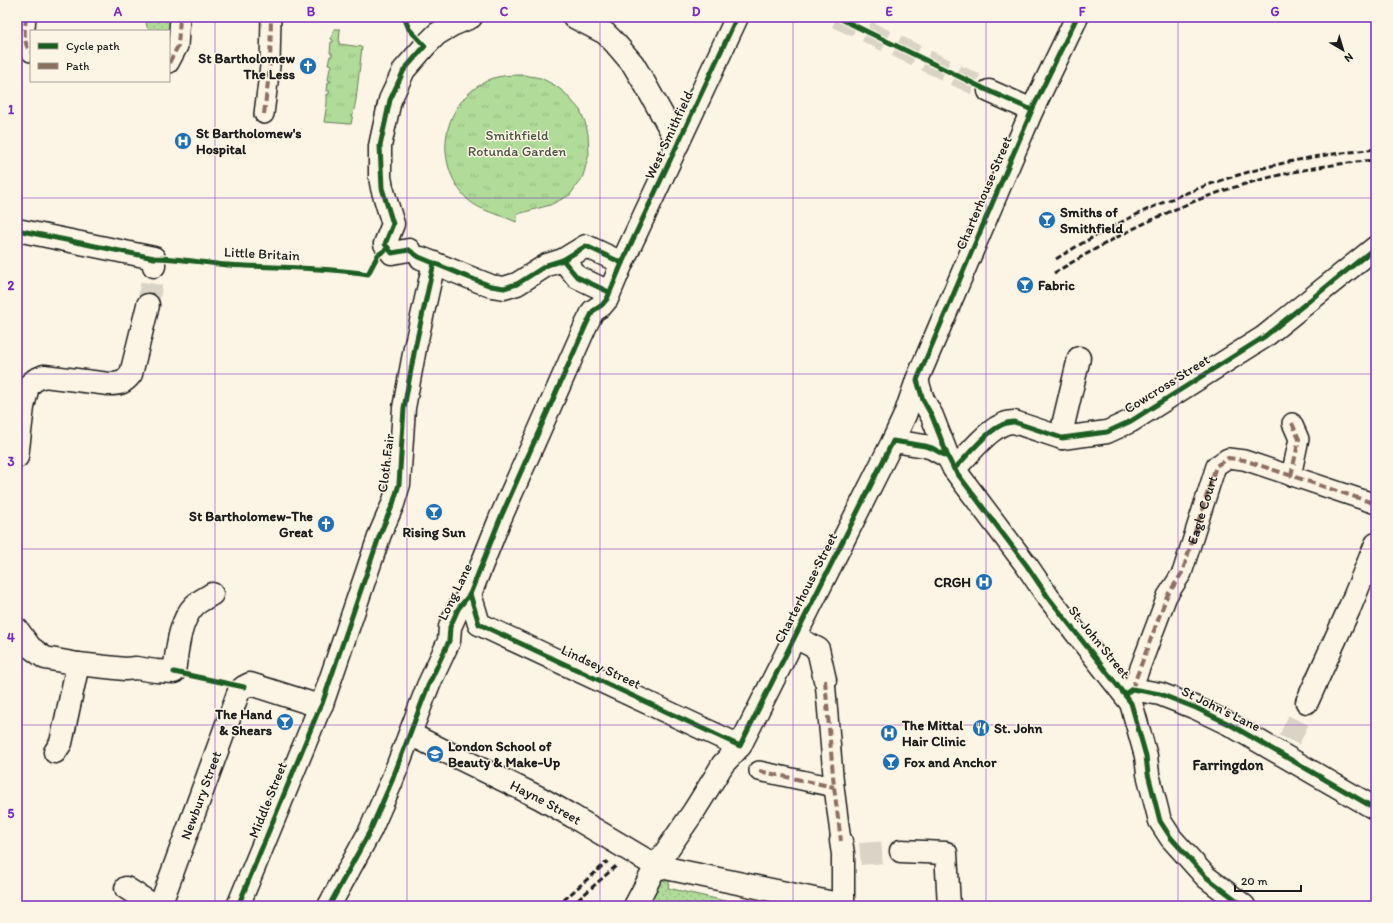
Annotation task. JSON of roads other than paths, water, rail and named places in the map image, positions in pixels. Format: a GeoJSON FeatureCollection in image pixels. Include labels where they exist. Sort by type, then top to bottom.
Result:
{"type":"FeatureCollection","features":[{"type":"Feature","properties":{"kind":"street"},"geometry":{"type":"LineString","coordinates":[[26,17],[24,39],[30,51]]}},
{"type":"Feature","properties":{"kind":"street"},"geometry":{"type":"LineString","coordinates":[[170,61],[178,46],[180,17]]}},
{"type":"Feature","properties":{"kind":"street"},"geometry":{"type":"LineString","coordinates":[[264,114],[270,66],[271,17]]}},
{"type":"Feature","properties":{"kind":"street"},"geometry":{"type":"LineString","coordinates":[[471,17],[452,25],[438,34],[425,46],[404,70],[390,100],[380,146],[380,178],[393,224],[406,231],[411,237],[408,250],[412,254],[491,286],[504,288],[517,284],[548,265],[563,260],[586,246],[622,263]]}},
{"type":"Feature","properties":{"kind":"street","name":"West Smithfield"},"geometry":{"type":"LineString","coordinates":[[574,17],[605,33],[616,43],[645,84],[678,143]]}},
{"type":"Feature","properties":{"kind":"street","name":"West Smithfield"},"geometry":{"type":"LineString","coordinates":[[609,292],[737,17]]}},
{"type":"Feature","properties":{"kind":"street","name":"Charterhouse Street"},"geometry":{"type":"LineString","coordinates":[[635,906],[656,866],[694,811],[723,764],[740,746],[894,441],[917,380],[1032,110],[1076,17]]}},
{"type":"Feature","properties":{"kind":"street"},"geometry":{"type":"LineString","coordinates":[[989,91],[1032,110]]}},
{"type":"Feature","properties":{"kind":"street"},"geometry":{"type":"LineString","coordinates":[[17,230],[154,258],[154,266]]}},
{"type":"Feature","properties":{"kind":"street","name":"Cowcross Street"},"geometry":{"type":"LineString","coordinates":[[951,463],[997,426],[1008,422],[1014,422],[1062,438],[1107,432],[1130,421],[1264,338],[1376,247]]}},
{"type":"Feature","properties":{"kind":"street"},"geometry":{"type":"LineString","coordinates":[[563,260],[577,277],[609,292]]}},
{"type":"Feature","properties":{"kind":"street","name":"Cloth Fair"},"geometry":{"type":"LineString","coordinates":[[322,704],[380,534],[393,504],[399,484],[404,408],[415,348],[434,263]]}},
{"type":"Feature","properties":{"kind":"street","name":"Long Lane"},"geometry":{"type":"LineString","coordinates":[[329,906],[370,831],[391,783],[428,686],[449,640],[450,627],[458,609],[470,594],[500,519],[586,325],[593,311],[602,305],[609,292]]}},
{"type":"Feature","properties":{"kind":"street"},"geometry":{"type":"LineString","coordinates":[[17,454],[23,407],[28,386],[35,380],[44,376],[109,384],[118,384],[126,380],[131,374],[148,305]]}},
{"type":"Feature","properties":{"kind":"street"},"geometry":{"type":"LineString","coordinates":[[1062,438],[1064,421],[1079,358]]}},
{"type":"Feature","properties":{"kind":"street","name":"St. John Street"},"geometry":{"type":"LineString","coordinates":[[917,380],[923,400],[932,416],[951,463],[1048,597],[1129,692],[1146,756],[1148,774],[1160,820],[1171,838],[1206,877],[1244,906]]}},
{"type":"Feature","properties":{"kind":"street"},"geometry":{"type":"LineString","coordinates":[[1291,476],[1299,439],[1292,423]]}},
{"type":"Feature","properties":{"kind":"street","name":"St. John Street"},"geometry":{"type":"LineString","coordinates":[[894,441],[932,448],[951,463]]}},
{"type":"Feature","properties":{"kind":"street","name":"Eagle Court"},"geometry":{"type":"LineString","coordinates":[[1129,692],[1167,596],[1182,574],[1216,466],[1228,458],[1244,460],[1376,504]]}},
{"type":"Feature","properties":{"kind":"street"},"geometry":{"type":"LineString","coordinates":[[1307,702],[1350,607],[1376,544]]}},
{"type":"Feature","properties":{"kind":"street"},"geometry":{"type":"LineString","coordinates":[[19,636],[30,647],[45,658],[78,664],[174,672],[179,643],[186,618],[194,606],[212,594]]}},
{"type":"Feature","properties":{"kind":"street"},"geometry":{"type":"LineString","coordinates":[[470,594],[479,624]]}},
{"type":"Feature","properties":{"kind":"street","name":"Long Lane"},"geometry":{"type":"LineString","coordinates":[[449,640],[479,624]]}},
{"type":"Feature","properties":{"kind":"street","name":"Lindsey Street"},"geometry":{"type":"LineString","coordinates":[[479,624],[740,746]]}},
{"type":"Feature","properties":{"kind":"street","name":"Charterhouse Street"},"geometry":{"type":"LineString","coordinates":[[795,637],[818,649],[825,680],[834,787],[848,849]]}},
{"type":"Feature","properties":{"kind":"street"},"geometry":{"type":"LineString","coordinates":[[54,752],[61,742],[78,664]]}},
{"type":"Feature","properties":{"kind":"street","name":"Newbury Street"},"geometry":{"type":"LineString","coordinates":[[160,906],[239,691],[244,686],[250,684],[314,704],[322,704]]}},
{"type":"Feature","properties":{"kind":"street","name":"St John's Lane"},"geometry":{"type":"LineString","coordinates":[[1129,692],[1160,694],[1286,747],[1376,809]]}},
{"type":"Feature","properties":{"kind":"street","name":"Middle Street"},"geometry":{"type":"LineString","coordinates":[[238,906],[314,720],[322,704]]}},
{"type":"Feature","properties":{"kind":"street","name":"Hayne Street"},"geometry":{"type":"LineString","coordinates":[[410,734],[552,805],[656,866],[843,906]]}},
{"type":"Feature","properties":{"kind":"street"},"geometry":{"type":"LineString","coordinates":[[759,771],[834,787]]}},
{"type":"Feature","properties":{"kind":"street"},"geometry":{"type":"LineString","coordinates":[[843,906],[848,849]]}},
{"type":"Feature","properties":{"kind":"street"},"geometry":{"type":"LineString","coordinates":[[901,851],[946,853],[949,906]]}},
{"type":"Feature","properties":{"kind":"street"},"geometry":{"type":"LineString","coordinates":[[126,888],[155,906]]}},
{"type":"Feature","properties":{"kind":"tunnel"},"geometry":{"type":"LineString","coordinates":[[837,17],[989,91]]}},
{"type":"Feature","properties":{"kind":"tunnel"},"geometry":{"type":"LineString","coordinates":[[148,305],[154,266]]}},
{"type":"Feature","properties":{"kind":"tunnel"},"geometry":{"type":"LineString","coordinates":[[1289,740],[1307,702]]}},
{"type":"Feature","properties":{"kind":"tunnel"},"geometry":{"type":"LineString","coordinates":[[860,854],[901,851]]}},
{"type":"Feature","properties":{"kind":"railway"},"geometry":{"type":"LineString","coordinates":[[1056,259],[1145,211],[1206,185],[1270,166],[1303,159],[1376,149]]}},
{"type":"Feature","properties":{"kind":"railway"},"geometry":{"type":"LineString","coordinates":[[1054,273],[1138,226],[1192,202],[1217,193],[1296,171],[1376,160]]}},
{"type":"Feature","properties":{"kind":"railway"},"geometry":{"type":"LineString","coordinates":[[557,906],[608,861]]}},
{"type":"Feature","properties":{"kind":"railway"},"geometry":{"type":"LineString","coordinates":[[571,906],[616,866]]}},
{"type":"Feature","properties":{"kind":"place","name":"St Bartholomew The Less"},"geometry":{"type":"Point","coordinates":[308,66]}},
{"type":"Feature","properties":{"kind":"place","name":"St Bartholomew's Hospital"},"geometry":{"type":"Point","coordinates":[183,141]}},
{"type":"Feature","properties":{"kind":"place","name":"Smiths of Smithfield"},"geometry":{"type":"Point","coordinates":[1047,220]}},
{"type":"Feature","properties":{"kind":"place","name":"Fabric"},"geometry":{"type":"Point","coordinates":[1025,285]}},
{"type":"Feature","properties":{"kind":"place","name":"Rising Sun"},"geometry":{"type":"Point","coordinates":[434,512]}},
{"type":"Feature","properties":{"kind":"place","name":"St Bartholomew-The Great"},"geometry":{"type":"Point","coordinates":[326,524]}},
{"type":"Feature","properties":{"kind":"place","name":"CRGH"},"geometry":{"type":"Point","coordinates":[984,582]}},
{"type":"Feature","properties":{"kind":"place","name":"The Hand & Shears"},"geometry":{"type":"Point","coordinates":[285,722]}},
{"type":"Feature","properties":{"kind":"place","name":"St. John"},"geometry":{"type":"Point","coordinates":[981,728]}},
{"type":"Feature","properties":{"kind":"place","name":"The Mittal Hair Clinic"},"geometry":{"type":"Point","coordinates":[889,733]}},
{"type":"Feature","properties":{"kind":"place","name":"London School of Beauty & Make-Up"},"geometry":{"type":"Point","coordinates":[435,754]}},
{"type":"Feature","properties":{"kind":"place","name":"Fox and Anchor"},"geometry":{"type":"Point","coordinates":[891,762]}},
{"type":"Feature","properties":{"kind":"district","name":"Farringdon"},"geometry":{"type":"Point","coordinates":[1228,765]}},
{"type":"Feature","properties":{"kind":"park label","name":"Smithfield Rotunda Garden"},"geometry":{"type":"Point","coordinates":[517,144]}}]}
